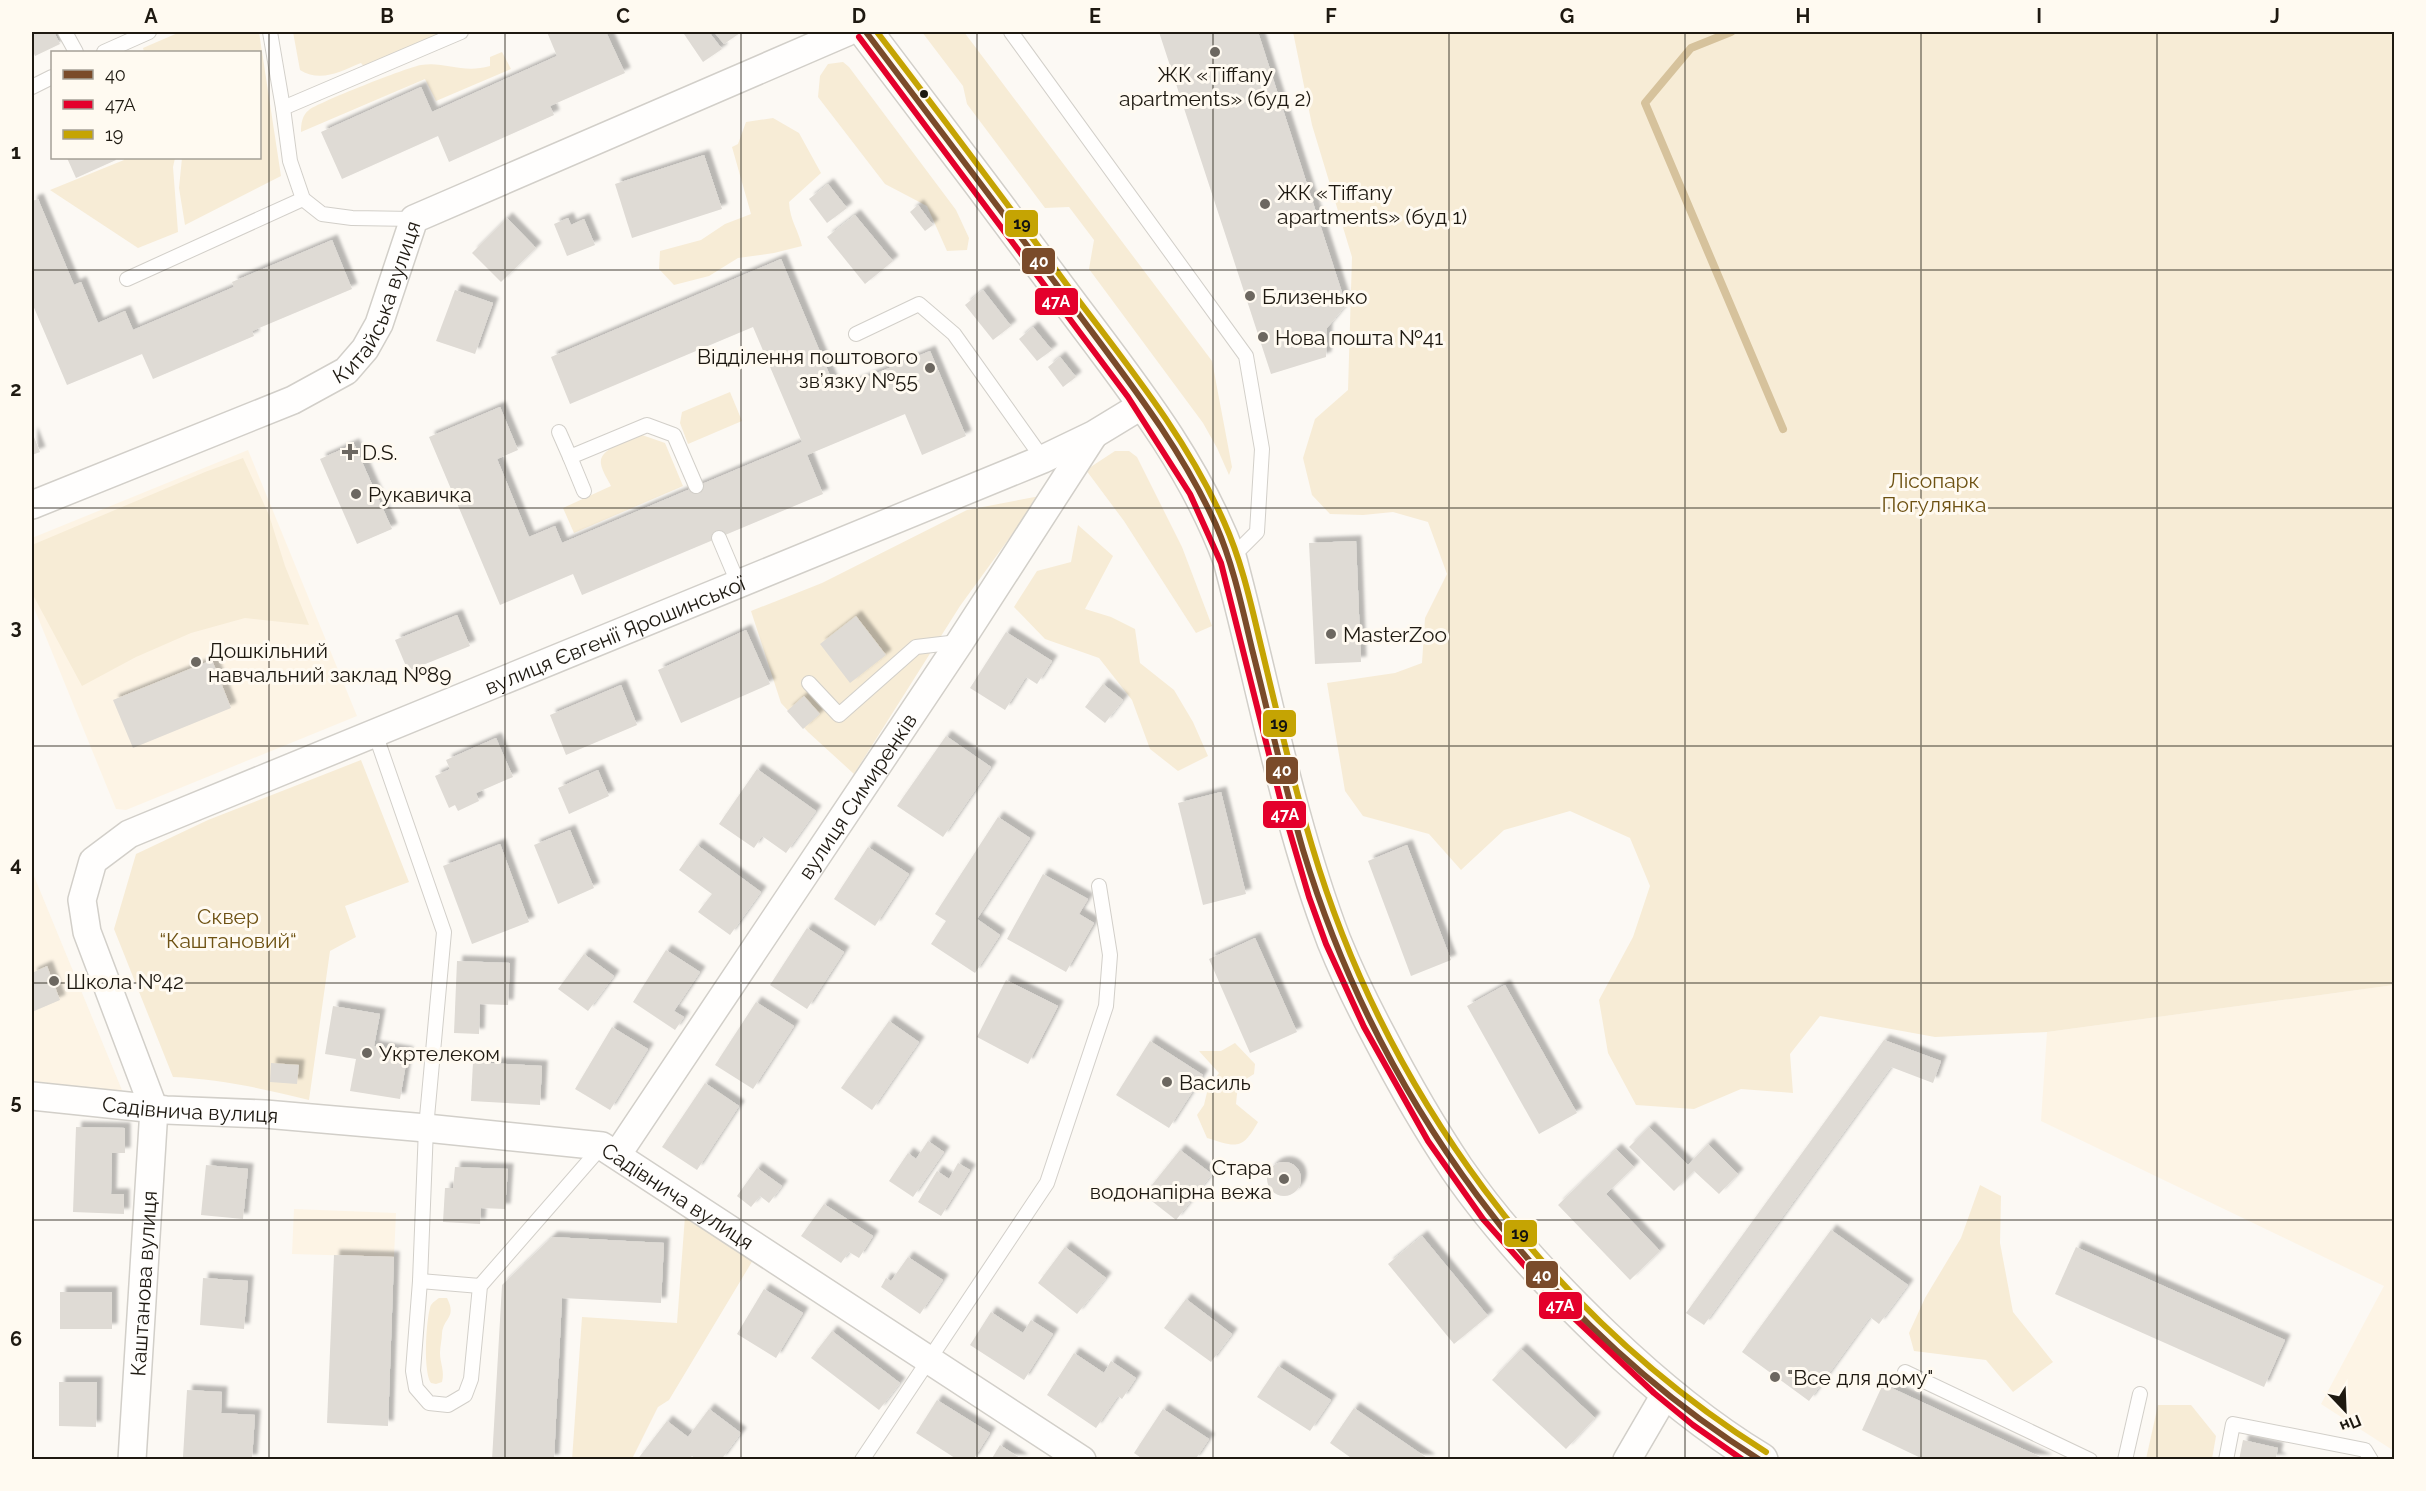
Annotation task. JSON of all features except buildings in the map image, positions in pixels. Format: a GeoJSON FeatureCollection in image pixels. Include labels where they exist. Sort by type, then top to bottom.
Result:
{"type":"FeatureCollection","features":[{"type":"Feature","properties":{"kind":"main road"},"geometry":{"type":"LineString","coordinates":[[866,32],[1144,404],[1200,490],[1230,560],[1289,801],[1306,861],[1335,942],[1361,1001],[1392,1060],[1458,1171],[1539,1270],[1587,1320],[1666,1393],[1761,1460]]}},
{"type":"Feature","properties":{"kind":"street","name":"Китайська вулиця"},"geometry":{"type":"LineString","coordinates":[[32,505],[293,400],[346,371],[365,350],[379,324],[414,219],[847,32]]}},
{"type":"Feature","properties":{"kind":"street","name":"вулиця Євгенії Ярошинської"},"geometry":{"type":"LineString","coordinates":[[154,1109],[87,932],[82,900],[93,861],[129,834],[1043,459],[1093,435],[1144,404]]}},
{"type":"Feature","properties":{"kind":"street","name":"вулиця Симиренків"},"geometry":{"type":"LineString","coordinates":[[609,1151],[960,642],[1093,435]]}},
{"type":"Feature","properties":{"kind":"street","name":"Садівнича вулиця"},"geometry":{"type":"LineString","coordinates":[[32,1096],[154,1109],[265,1114],[426,1128],[609,1151],[1082,1460]]}},
{"type":"Feature","properties":{"kind":"street","name":"Каштанова вулиця"},"geometry":{"type":"LineString","coordinates":[[132,1460],[154,1109]]}},
{"type":"Feature","properties":{"kind":"street"},"geometry":{"type":"LineString","coordinates":[[1627,1460],[1666,1393]]}},
{"type":"Feature","properties":{"kind":"lane"},"geometry":{"type":"LineString","coordinates":[[65,32],[75,51]]}},
{"type":"Feature","properties":{"kind":"lane"},"geometry":{"type":"LineString","coordinates":[[106,51],[149,32]]}},
{"type":"Feature","properties":{"kind":"lane"},"geometry":{"type":"LineString","coordinates":[[270,32],[291,161],[303,199],[322,214],[352,218],[414,219]]}},
{"type":"Feature","properties":{"kind":"lane"},"geometry":{"type":"LineString","coordinates":[[283,108],[461,32]]}},
{"type":"Feature","properties":{"kind":"lane"},"geometry":{"type":"LineString","coordinates":[[1011,32],[1245,356],[1262,449],[1257,532],[1230,560]]}},
{"type":"Feature","properties":{"kind":"lane"},"geometry":{"type":"LineString","coordinates":[[32,87],[51,78]]}},
{"type":"Feature","properties":{"kind":"lane"},"geometry":{"type":"LineString","coordinates":[[127,279],[303,199]]}},
{"type":"Feature","properties":{"kind":"lane"},"geometry":{"type":"LineString","coordinates":[[856,334],[919,304],[954,334],[1043,459]]}},
{"type":"Feature","properties":{"kind":"lane"},"geometry":{"type":"LineString","coordinates":[[570,458],[647,425],[675,435],[696,486]]}},
{"type":"Feature","properties":{"kind":"lane"},"geometry":{"type":"LineString","coordinates":[[559,432],[584,490]]}},
{"type":"Feature","properties":{"kind":"lane"},"geometry":{"type":"LineString","coordinates":[[719,538],[738,583]]}},
{"type":"Feature","properties":{"kind":"lane"},"geometry":{"type":"LineString","coordinates":[[809,683],[839,715],[916,647],[960,642]]}},
{"type":"Feature","properties":{"kind":"lane"},"geometry":{"type":"LineString","coordinates":[[375,734],[444,932],[426,1128],[420,1281],[413,1380],[422,1397],[429,1403],[439,1405],[456,1402],[465,1395],[469,1386],[480,1286],[609,1151]]}},
{"type":"Feature","properties":{"kind":"lane"},"geometry":{"type":"LineString","coordinates":[[862,1460],[1047,1183],[1106,1006],[1110,955],[1099,886]]}},
{"type":"Feature","properties":{"kind":"lane"},"geometry":{"type":"LineString","coordinates":[[420,1281],[480,1286]]}},
{"type":"Feature","properties":{"kind":"lane"},"geometry":{"type":"LineString","coordinates":[[1905,1372],[2090,1460]]}},
{"type":"Feature","properties":{"kind":"lane"},"geometry":{"type":"LineString","coordinates":[[2125,1460],[2140,1394]]}},
{"type":"Feature","properties":{"kind":"lane"},"geometry":{"type":"LineString","coordinates":[[2226,1460],[2233,1424],[2366,1450],[2371,1460]]}},
{"type":"Feature","properties":{"kind":"shaded area","name":"Дошкільний навчальний заклад №89"},"geometry":{"type":"Polygon","coordinates":[[[248,450],[357,716],[126,810],[116,809],[32,603],[32,538],[248,450]]]}},
{"type":"Feature","properties":{"kind":"shaded area","name":"Школа №42"},"geometry":{"type":"Polygon","coordinates":[[[32,870],[34,876],[124,1095],[32,1086],[32,870]]]}},
{"type":"Feature","properties":{"kind":"shaded area"},"geometry":{"type":"Polygon","coordinates":[[[2394,985],[2394,1451],[2321,1404],[2384,1286],[2041,1121],[2047,1032],[2394,985]]]}},
{"type":"Feature","properties":{"kind":"shaded area"},"geometry":{"type":"Polygon","coordinates":[[[294,1209],[396,1213],[394,1257],[292,1254],[294,1209]]]}},
{"type":"Feature","properties":{"kind":"green space"},"geometry":{"type":"Polygon","coordinates":[[[180,32],[259,32],[281,176],[185,225],[179,188],[182,159],[261,159],[261,51],[144,51],[143,48],[180,32]]]}},
{"type":"Feature","properties":{"kind":"green space"},"geometry":{"type":"Polygon","coordinates":[[[293,32],[455,32],[365,68],[361,63],[338,72],[316,76],[300,70],[293,32]]]}},
{"type":"Feature","properties":{"kind":"green space"},"geometry":{"type":"Polygon","coordinates":[[[922,32],[964,32],[1212,361],[1232,467],[1229,475],[1203,423],[1089,269],[1094,240],[1069,207],[1045,208],[967,104],[963,86],[922,32]]]}},
{"type":"Feature","properties":{"kind":"green space","name":"Лісопарк Погулянка"},"geometry":{"type":"Polygon","coordinates":[[[1293,32],[2394,32],[2394,985],[2047,1032],[1935,1037],[1820,1016],[1790,1054],[1793,1093],[1741,1089],[1694,1109],[1636,1105],[1608,1053],[1599,1000],[1633,937],[1650,886],[1630,838],[1570,811],[1504,830],[1461,870],[1429,834],[1363,816],[1345,791],[1327,683],[1395,673],[1422,663],[1425,618],[1447,574],[1428,522],[1393,512],[1363,515],[1330,514],[1312,495],[1303,458],[1315,419],[1348,390],[1352,257],[1312,125],[1293,32]]]}},
{"type":"Feature","properties":{"kind":"green space"},"geometry":{"type":"Polygon","coordinates":[[[502,52],[511,69],[436,101],[425,79],[301,132],[303,117],[309,110],[363,86],[421,65],[471,69],[490,66],[490,57],[502,52]]]}},
{"type":"Feature","properties":{"kind":"green space"},"geometry":{"type":"Polygon","coordinates":[[[843,62],[956,210],[969,238],[967,250],[947,251],[927,206],[885,184],[818,97],[820,76],[828,64],[843,62]]]}},
{"type":"Feature","properties":{"kind":"green space"},"geometry":{"type":"Polygon","coordinates":[[[773,118],[799,133],[821,173],[789,202],[802,246],[738,258],[709,276],[674,285],[659,269],[660,251],[701,240],[725,224],[751,214],[732,147],[738,144],[746,122],[773,118]]]}},
{"type":"Feature","properties":{"kind":"green space"},"geometry":{"type":"Polygon","coordinates":[[[175,159],[173,167],[178,232],[138,248],[50,190],[124,160],[175,159]]]}},
{"type":"Feature","properties":{"kind":"green space"},"geometry":{"type":"Polygon","coordinates":[[[730,392],[742,421],[688,444],[680,423],[682,412],[730,392]]]}},
{"type":"Feature","properties":{"kind":"green space"},"geometry":{"type":"Polygon","coordinates":[[[642,435],[665,443],[683,486],[574,533],[563,508],[611,486],[601,464],[604,453],[616,445],[642,435]]]}},
{"type":"Feature","properties":{"kind":"green space"},"geometry":{"type":"Polygon","coordinates":[[[1115,451],[1129,451],[1137,457],[1182,547],[1212,626],[1196,633],[1124,521],[1086,470],[1115,451]]]}},
{"type":"Feature","properties":{"kind":"green space"},"geometry":{"type":"Polygon","coordinates":[[[243,458],[269,515],[285,566],[309,625],[245,618],[191,633],[136,657],[82,686],[33,595],[32,545],[243,458]]]}},
{"type":"Feature","properties":{"kind":"green space"},"geometry":{"type":"Polygon","coordinates":[[[1040,496],[960,606],[854,774],[808,732],[781,703],[751,611],[822,583],[967,510],[1040,496]]]}},
{"type":"Feature","properties":{"kind":"green space"},"geometry":{"type":"Polygon","coordinates":[[[1078,525],[1113,556],[1085,609],[1111,617],[1135,629],[1140,663],[1174,690],[1193,722],[1208,756],[1178,771],[1150,749],[1132,700],[1099,658],[1045,639],[1014,607],[1037,571],[1071,562],[1078,525]]]}},
{"type":"Feature","properties":{"kind":"green space","name":"Сквер “Каштановий“"},"geometry":{"type":"Polygon","coordinates":[[[361,760],[409,882],[345,906],[356,937],[330,951],[309,1100],[242,1085],[173,1077],[114,929],[136,854],[208,820],[361,760]]]}},
{"type":"Feature","properties":{"kind":"green space"},"geometry":{"type":"Polygon","coordinates":[[[1235,1043],[1255,1064],[1254,1074],[1238,1084],[1236,1104],[1258,1122],[1247,1138],[1232,1145],[1207,1138],[1197,1115],[1204,1105],[1208,1088],[1219,1073],[1199,1051],[1221,1051],[1235,1043]]]}},
{"type":"Feature","properties":{"kind":"green space"},"geometry":{"type":"Polygon","coordinates":[[[1980,1185],[2001,1196],[2000,1243],[2013,1312],[2053,1362],[2013,1392],[1986,1360],[1914,1351],[1909,1333],[1925,1298],[1961,1238],[1980,1185]]]}},
{"type":"Feature","properties":{"kind":"green space"},"geometry":{"type":"Polygon","coordinates":[[[685,1216],[753,1260],[669,1400],[658,1407],[632,1459],[572,1460],[582,1317],[677,1323],[685,1216]]]}},
{"type":"Feature","properties":{"kind":"green space"},"geometry":{"type":"Polygon","coordinates":[[[439,1298],[447,1298],[451,1310],[442,1333],[440,1353],[442,1382],[436,1384],[431,1383],[428,1377],[426,1347],[430,1308],[432,1303],[439,1298]]]}},
{"type":"Feature","properties":{"kind":"green space"},"geometry":{"type":"Polygon","coordinates":[[[2158,1405],[2191,1405],[2216,1436],[2212,1459],[2146,1459],[2158,1405]]]}},
{"type":"Feature","properties":{"kind":"waterway"},"geometry":{"type":"LineString","coordinates":[[1731,32],[1691,48],[1645,103],[1783,429]]}},
{"type":"Feature","properties":{"kind":"transit line","name":"40"},"geometry":{"type":"LineString","coordinates":[[866,32],[1129,382],[1167,437],[1201,495],[1216,525],[1232,570],[1296,825],[1335,941],[1375,1030],[1423,1115],[1477,1196],[1539,1271],[1607,1341],[1681,1404],[1760,1460]]}},
{"type":"Feature","properties":{"kind":"transit line","name":"19"},"geometry":{"type":"LineString","coordinates":[[877,32],[1135,375],[1193,461],[1209,491],[1224,522],[1241,568],[1291,771],[1312,846],[1344,937],[1383,1025],[1430,1110],[1485,1190],[1546,1265],[1613,1334],[1687,1397],[1766,1452]]}},
{"type":"Feature","properties":{"kind":"transit line","name":"47А"},"geometry":{"type":"LineString","coordinates":[[859,37],[1128,397],[1190,494],[1221,563],[1281,802],[1309,897],[1326,944],[1364,1027],[1428,1141],[1483,1219],[1558,1303],[1654,1393],[1693,1425],[1743,1460]]}},
{"type":"Feature","properties":{"kind":"place","name":"ЖК «Tiffany apartments» (буд 2)"},"geometry":{"type":"Point","coordinates":[1215,52]}},
{"type":"Feature","properties":{"kind":"place","name":"ЖК «Tiffany apartments» (буд 1)"},"geometry":{"type":"Point","coordinates":[1265,204]}},
{"type":"Feature","properties":{"kind":"place","name":"Близенько"},"geometry":{"type":"Point","coordinates":[1250,296]}},
{"type":"Feature","properties":{"kind":"place","name":"Нова пошта №41"},"geometry":{"type":"Point","coordinates":[1263,337]}},
{"type":"Feature","properties":{"kind":"place","name":"Відділення поштового зв’язку №55"},"geometry":{"type":"Point","coordinates":[930,368]}},
{"type":"Feature","properties":{"kind":"place","name":"D.S."},"geometry":{"type":"Point","coordinates":[350,452]}},
{"type":"Feature","properties":{"kind":"place","name":"Рукавичка"},"geometry":{"type":"Point","coordinates":[356,494]}},
{"type":"Feature","properties":{"kind":"place","name":"MasterZoo"},"geometry":{"type":"Point","coordinates":[1331,634]}},
{"type":"Feature","properties":{"kind":"place","name":"Дошкільний навчальний заклад №89"},"geometry":{"type":"Point","coordinates":[196,662]}},
{"type":"Feature","properties":{"kind":"place","name":"Школа №42"},"geometry":{"type":"Point","coordinates":[54,981]}},
{"type":"Feature","properties":{"kind":"place","name":"Укртелеком"},"geometry":{"type":"Point","coordinates":[367,1053]}},
{"type":"Feature","properties":{"kind":"place","name":"Василь"},"geometry":{"type":"Point","coordinates":[1167,1082]}},
{"type":"Feature","properties":{"kind":"place","name":"Стара водонапірна вежа"},"geometry":{"type":"Point","coordinates":[1284,1179]}},
{"type":"Feature","properties":{"kind":"place","name":"\"Все для дому\""},"geometry":{"type":"Point","coordinates":[1775,1377]}}]}
